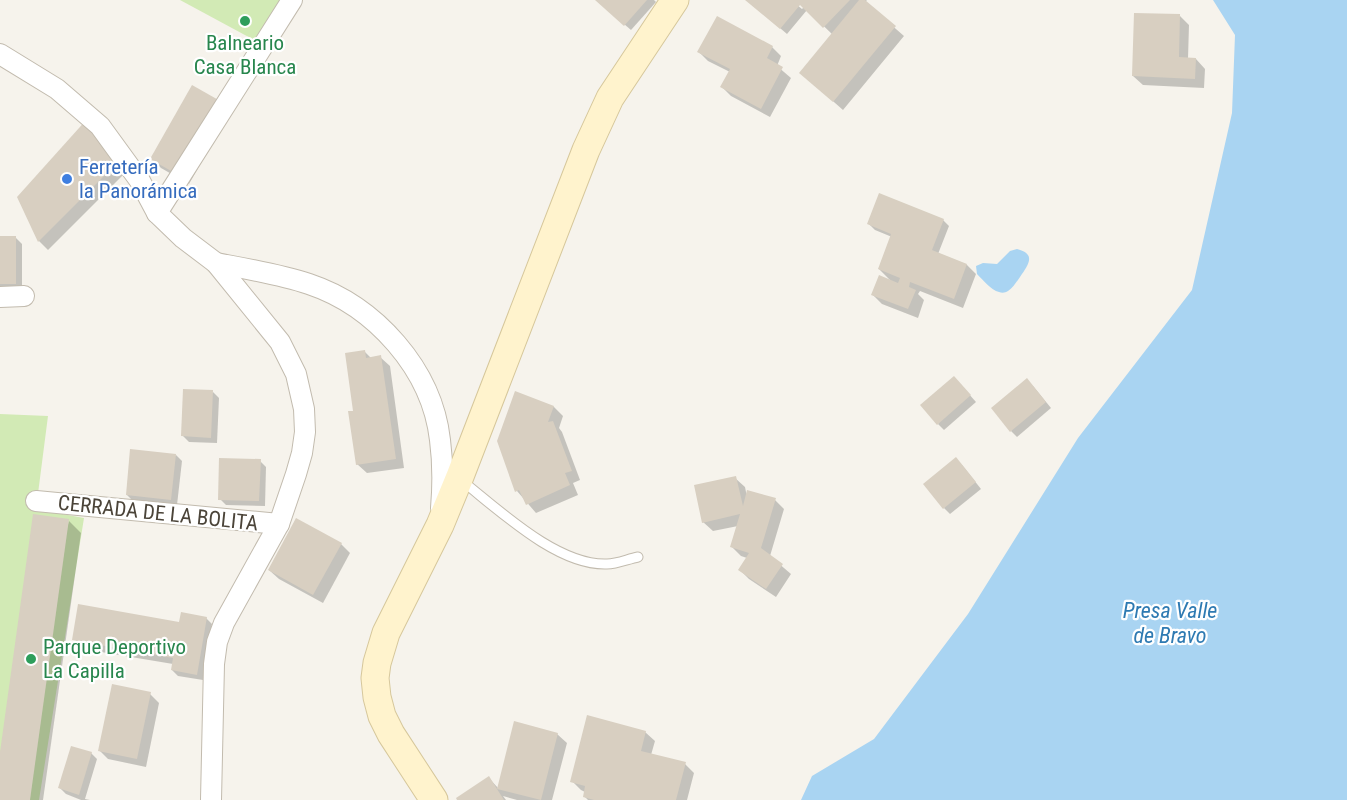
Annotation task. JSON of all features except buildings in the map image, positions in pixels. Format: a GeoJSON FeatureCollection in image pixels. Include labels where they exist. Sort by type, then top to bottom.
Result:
{"type":"FeatureCollection","features":[{"type":"Feature","properties":{"kind":"main road"},"geometry":{"type":"LineString","coordinates":[[434,800],[391,734],[382,716],[375,678],[378,655],[386,633],[440,525],[459,479],[586,150],[610,98],[675,0]]}},
{"type":"Feature","properties":{"kind":"street"},"geometry":{"type":"LineString","coordinates":[[157,213],[292,0]]}},
{"type":"Feature","properties":{"kind":"street"},"geometry":{"type":"LineString","coordinates":[[0,54],[57,89],[99,126],[140,181],[157,213],[183,238],[216,263],[280,342],[289,358],[301,392],[305,432],[302,453],[279,524],[233,605],[218,642],[214,663],[211,800]]}},
{"type":"Feature","properties":{"kind":"street"},"geometry":{"type":"LineString","coordinates":[[216,263],[284,276],[328,292],[360,310],[399,346],[426,389],[438,430],[443,482],[440,525]]}},
{"type":"Feature","properties":{"kind":"street"},"geometry":{"type":"LineString","coordinates":[[0,297],[24,296]]}},
{"type":"Feature","properties":{"kind":"street","name":"CERRADA DE LA BOLITA"},"geometry":{"type":"LineString","coordinates":[[36,501],[279,524]]}},
{"type":"Feature","properties":{"kind":"lane"},"geometry":{"type":"LineString","coordinates":[[459,479],[543,543],[572,557],[607,564],[638,557]]}},
{"type":"Feature","properties":{"kind":"green space","name":"Balneario Casa Blanca"},"geometry":{"type":"Polygon","coordinates":[[[180,0],[284,0],[258,42],[180,0]]]}},
{"type":"Feature","properties":{"kind":"green space","name":"Parque Deportivo La Capilla"},"geometry":{"type":"Polygon","coordinates":[[[0,414],[48,416],[36,509],[84,518],[39,800],[0,800],[0,414]]]}},
{"type":"Feature","properties":{"kind":"water","name":"Presa Valle de Bravo"},"geometry":{"type":"Polygon","coordinates":[[[1213,0],[1347,0],[1347,800],[801,800],[812,776],[874,739],[968,614],[1078,438],[1192,290],[1232,113],[1235,35],[1213,0]]]}},
{"type":"Feature","properties":{"kind":"water"},"geometry":{"type":"Polygon","coordinates":[[[1017,249],[1027,254],[1029,260],[1020,277],[1008,291],[1002,293],[996,291],[977,274],[976,266],[983,263],[997,264],[1010,251],[1017,249]]]}},
{"type":"Feature","properties":{"kind":"place","name":"Balneario Casa Blanca"},"geometry":{"type":"Point","coordinates":[245,21]}},
{"type":"Feature","properties":{"kind":"place","name":"Ferretería la Panorámica"},"geometry":{"type":"Point","coordinates":[67,179]}},
{"type":"Feature","properties":{"kind":"place","name":"Parque Deportivo La Capilla"},"geometry":{"type":"Point","coordinates":[31,659]}}]}
